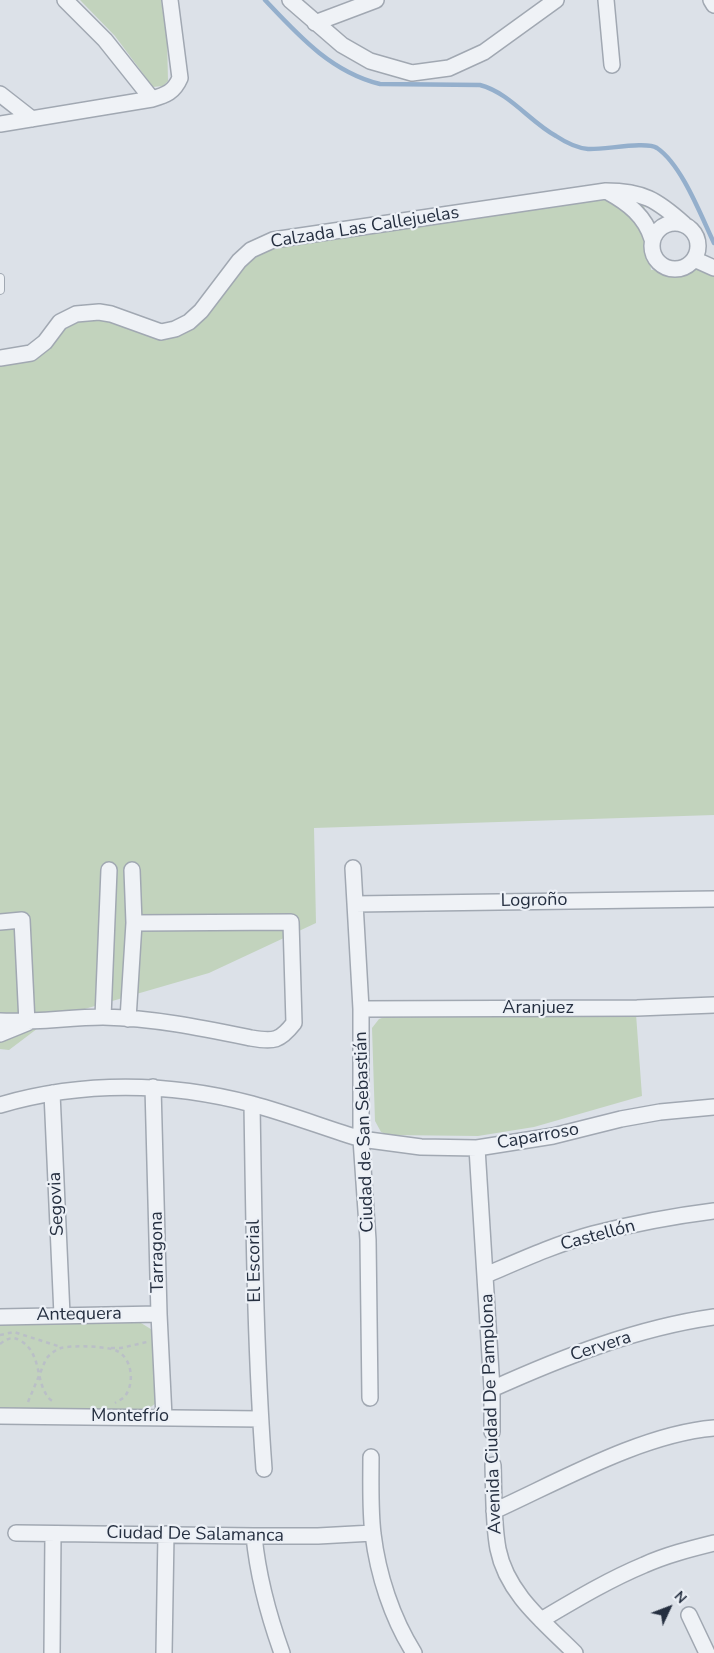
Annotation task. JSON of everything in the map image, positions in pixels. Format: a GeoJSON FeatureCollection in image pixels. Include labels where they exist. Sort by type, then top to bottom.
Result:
{"type":"FeatureCollection","features":[{"type":"Feature","properties":{"kind":"street"},"geometry":{"type":"LineString","coordinates":[[65,0],[105,40],[152,99]]}},
{"type":"Feature","properties":{"kind":"street"},"geometry":{"type":"LineString","coordinates":[[0,124],[152,99],[169,94],[180,78],[170,0]]}},
{"type":"Feature","properties":{"kind":"street"},"geometry":{"type":"LineString","coordinates":[[290,0],[342,45],[370,61],[412,72],[449,68],[484,52],[556,0]]}},
{"type":"Feature","properties":{"kind":"street"},"geometry":{"type":"LineString","coordinates":[[315,22],[376,0]]}},
{"type":"Feature","properties":{"kind":"street"},"geometry":{"type":"LineString","coordinates":[[606,0],[612,65]]}},
{"type":"Feature","properties":{"kind":"street"},"geometry":{"type":"LineString","coordinates":[[711,0],[714,5]]}},
{"type":"Feature","properties":{"kind":"street"},"geometry":{"type":"LineString","coordinates":[[0,94],[32,119]]}},
{"type":"Feature","properties":{"kind":"street"},"geometry":{"type":"LineString","coordinates":[[606,191],[624,200],[637,211],[648,227],[652,239]]}},
{"type":"Feature","properties":{"kind":"street","name":"Calzada Las Callejuelas"},"geometry":{"type":"LineString","coordinates":[[0,358],[32,354],[45,342],[60,322],[76,314],[105,313],[122,317],[160,332],[175,329],[189,322],[201,311],[239,261],[250,250],[273,240],[606,191],[627,191],[651,200],[664,206],[684,224]]}},
{"type":"Feature","properties":{"kind":"street"},"geometry":{"type":"LineString","coordinates":[[668,223],[684,224],[695,234],[698,242],[698,249],[694,259],[684,267],[677,269],[662,266],[653,254],[652,239],[656,232],[668,223]]}},
{"type":"Feature","properties":{"kind":"street"},"geometry":{"type":"LineString","coordinates":[[694,259],[714,268]]}},
{"type":"Feature","properties":{"kind":"street","name":"Ciudad de San Sebastián"},"geometry":{"type":"LineString","coordinates":[[353,868],[361,1009],[361,1139],[368,1240],[370,1398]]}},
{"type":"Feature","properties":{"kind":"street"},"geometry":{"type":"LineString","coordinates":[[103,1017],[109,870]]}},
{"type":"Feature","properties":{"kind":"street"},"geometry":{"type":"LineString","coordinates":[[128,1019],[134,923],[132,870]]}},
{"type":"Feature","properties":{"kind":"street","name":"Logroño"},"geometry":{"type":"LineString","coordinates":[[355,904],[714,899]]}},
{"type":"Feature","properties":{"kind":"street"},"geometry":{"type":"LineString","coordinates":[[0,922],[22,920],[27,1022]]}},
{"type":"Feature","properties":{"kind":"street"},"geometry":{"type":"LineString","coordinates":[[0,1021],[27,1022],[103,1017],[179,1023],[267,1041],[285,1036],[294,1023],[292,922],[134,923]]}},
{"type":"Feature","properties":{"kind":"street","name":"Aranjuez"},"geometry":{"type":"LineString","coordinates":[[361,1009],[637,1008],[714,1005]]}},
{"type":"Feature","properties":{"kind":"street"},"geometry":{"type":"LineString","coordinates":[[0,1034],[27,1022]]}},
{"type":"Feature","properties":{"kind":"street","name":"Caparroso"},"geometry":{"type":"LineString","coordinates":[[0,1105],[52,1093],[112,1087],[153,1087],[252,1104],[361,1139],[421,1147],[477,1148],[554,1136],[621,1119],[660,1112],[714,1107]]}},
{"type":"Feature","properties":{"kind":"street","name":"Tarragona"},"geometry":{"type":"LineString","coordinates":[[153,1087],[159,1314],[164,1417]]}},
{"type":"Feature","properties":{"kind":"street","name":"Segovia"},"geometry":{"type":"LineString","coordinates":[[52,1093],[62,1315]]}},
{"type":"Feature","properties":{"kind":"street","name":"El Escorial"},"geometry":{"type":"LineString","coordinates":[[252,1104],[260,1418],[264,1469]]}},
{"type":"Feature","properties":{"kind":"street","name":"Avenida Ciudad De Pamplona"},"geometry":{"type":"LineString","coordinates":[[477,1148],[486,1275],[492,1389],[492,1432]]}},
{"type":"Feature","properties":{"kind":"street","name":"Castellón"},"geometry":{"type":"LineString","coordinates":[[486,1275],[538,1253],[592,1235],[635,1225],[714,1211]]}},
{"type":"Feature","properties":{"kind":"street","name":"Antequera"},"geometry":{"type":"LineString","coordinates":[[0,1317],[159,1314]]}},
{"type":"Feature","properties":{"kind":"street","name":"Cervera"},"geometry":{"type":"LineString","coordinates":[[492,1389],[548,1364],[616,1340],[714,1317]]}},
{"type":"Feature","properties":{"kind":"street","name":"Montefrío"},"geometry":{"type":"LineString","coordinates":[[0,1416],[260,1418]]}},
{"type":"Feature","properties":{"kind":"street"},"geometry":{"type":"LineString","coordinates":[[494,1511],[622,1453],[666,1438],[714,1428]]}},
{"type":"Feature","properties":{"kind":"street"},"geometry":{"type":"LineString","coordinates":[[371,1457],[373,1533],[380,1569],[390,1603],[414,1653]]}},
{"type":"Feature","properties":{"kind":"street","name":"Avenida Ciudad De Pamplona"},"geometry":{"type":"LineString","coordinates":[[493,1465],[494,1511],[498,1551],[506,1572],[517,1592],[541,1620],[576,1653]]}},
{"type":"Feature","properties":{"kind":"street","name":"Ciudad De Salamanca"},"geometry":{"type":"LineString","coordinates":[[16,1533],[318,1536],[373,1533]]}},
{"type":"Feature","properties":{"kind":"street"},"geometry":{"type":"LineString","coordinates":[[52,1653],[53,1534]]}},
{"type":"Feature","properties":{"kind":"street"},"geometry":{"type":"LineString","coordinates":[[164,1653],[166,1534]]}},
{"type":"Feature","properties":{"kind":"street"},"geometry":{"type":"LineString","coordinates":[[254,1536],[258,1574],[282,1653]]}},
{"type":"Feature","properties":{"kind":"street"},"geometry":{"type":"LineString","coordinates":[[541,1620],[594,1588],[644,1565],[680,1551],[714,1543]]}},
{"type":"Feature","properties":{"kind":"street"},"geometry":{"type":"LineString","coordinates":[[689,1615],[707,1653]]}},
{"type":"Feature","properties":{"kind":"lane"},"geometry":{"type":"LineString","coordinates":[[0,278],[0,290]]}},
{"type":"Feature","properties":{"kind":"path"},"geometry":{"type":"LineString","coordinates":[[0,1335],[14,1332],[62,1347],[121,1348],[149,1342],[160,1334]]}},
{"type":"Feature","properties":{"kind":"path"},"geometry":{"type":"LineString","coordinates":[[0,1344],[8,1338],[14,1337],[23,1342],[32,1351],[48,1398],[56,1403]]}},
{"type":"Feature","properties":{"kind":"path"},"geometry":{"type":"LineString","coordinates":[[24,1406],[28,1403],[50,1354],[62,1347]]}},
{"type":"Feature","properties":{"kind":"path"},"geometry":{"type":"LineString","coordinates":[[102,1348],[117,1351],[128,1363],[131,1372],[130,1386],[125,1396],[114,1404]]}},
{"type":"Feature","properties":{"kind":"green space"},"geometry":{"type":"Polygon","coordinates":[[[80,0],[161,0],[167,38],[168,81],[163,86],[153,87],[115,36],[80,0]]]}},
{"type":"Feature","properties":{"kind":"green space"},"geometry":{"type":"Polygon","coordinates":[[[609,192],[644,203],[651,270],[714,262],[714,815],[314,828],[316,923],[209,973],[50,1019],[9,1050],[0,1049],[0,359],[37,353],[59,323],[82,315],[123,326],[179,330],[239,267],[272,243],[609,192]]]}},
{"type":"Feature","properties":{"kind":"green space"},"geometry":{"type":"Polygon","coordinates":[[[636,1014],[642,1096],[534,1127],[478,1136],[388,1135],[381,1132],[375,1121],[372,1028],[379,1019],[388,1016],[636,1014]]]}},
{"type":"Feature","properties":{"kind":"green space"},"geometry":{"type":"Polygon","coordinates":[[[141,1323],[154,1331],[156,1403],[144,1412],[0,1411],[0,1324],[141,1323]]]}},
{"type":"Feature","properties":{"kind":"waterway"},"geometry":{"type":"LineString","coordinates":[[265,0],[316,51],[346,71],[362,78],[380,84],[480,85],[501,94],[546,130],[576,146],[588,149],[644,145],[657,148],[675,166],[683,178],[714,243]]}}]}
